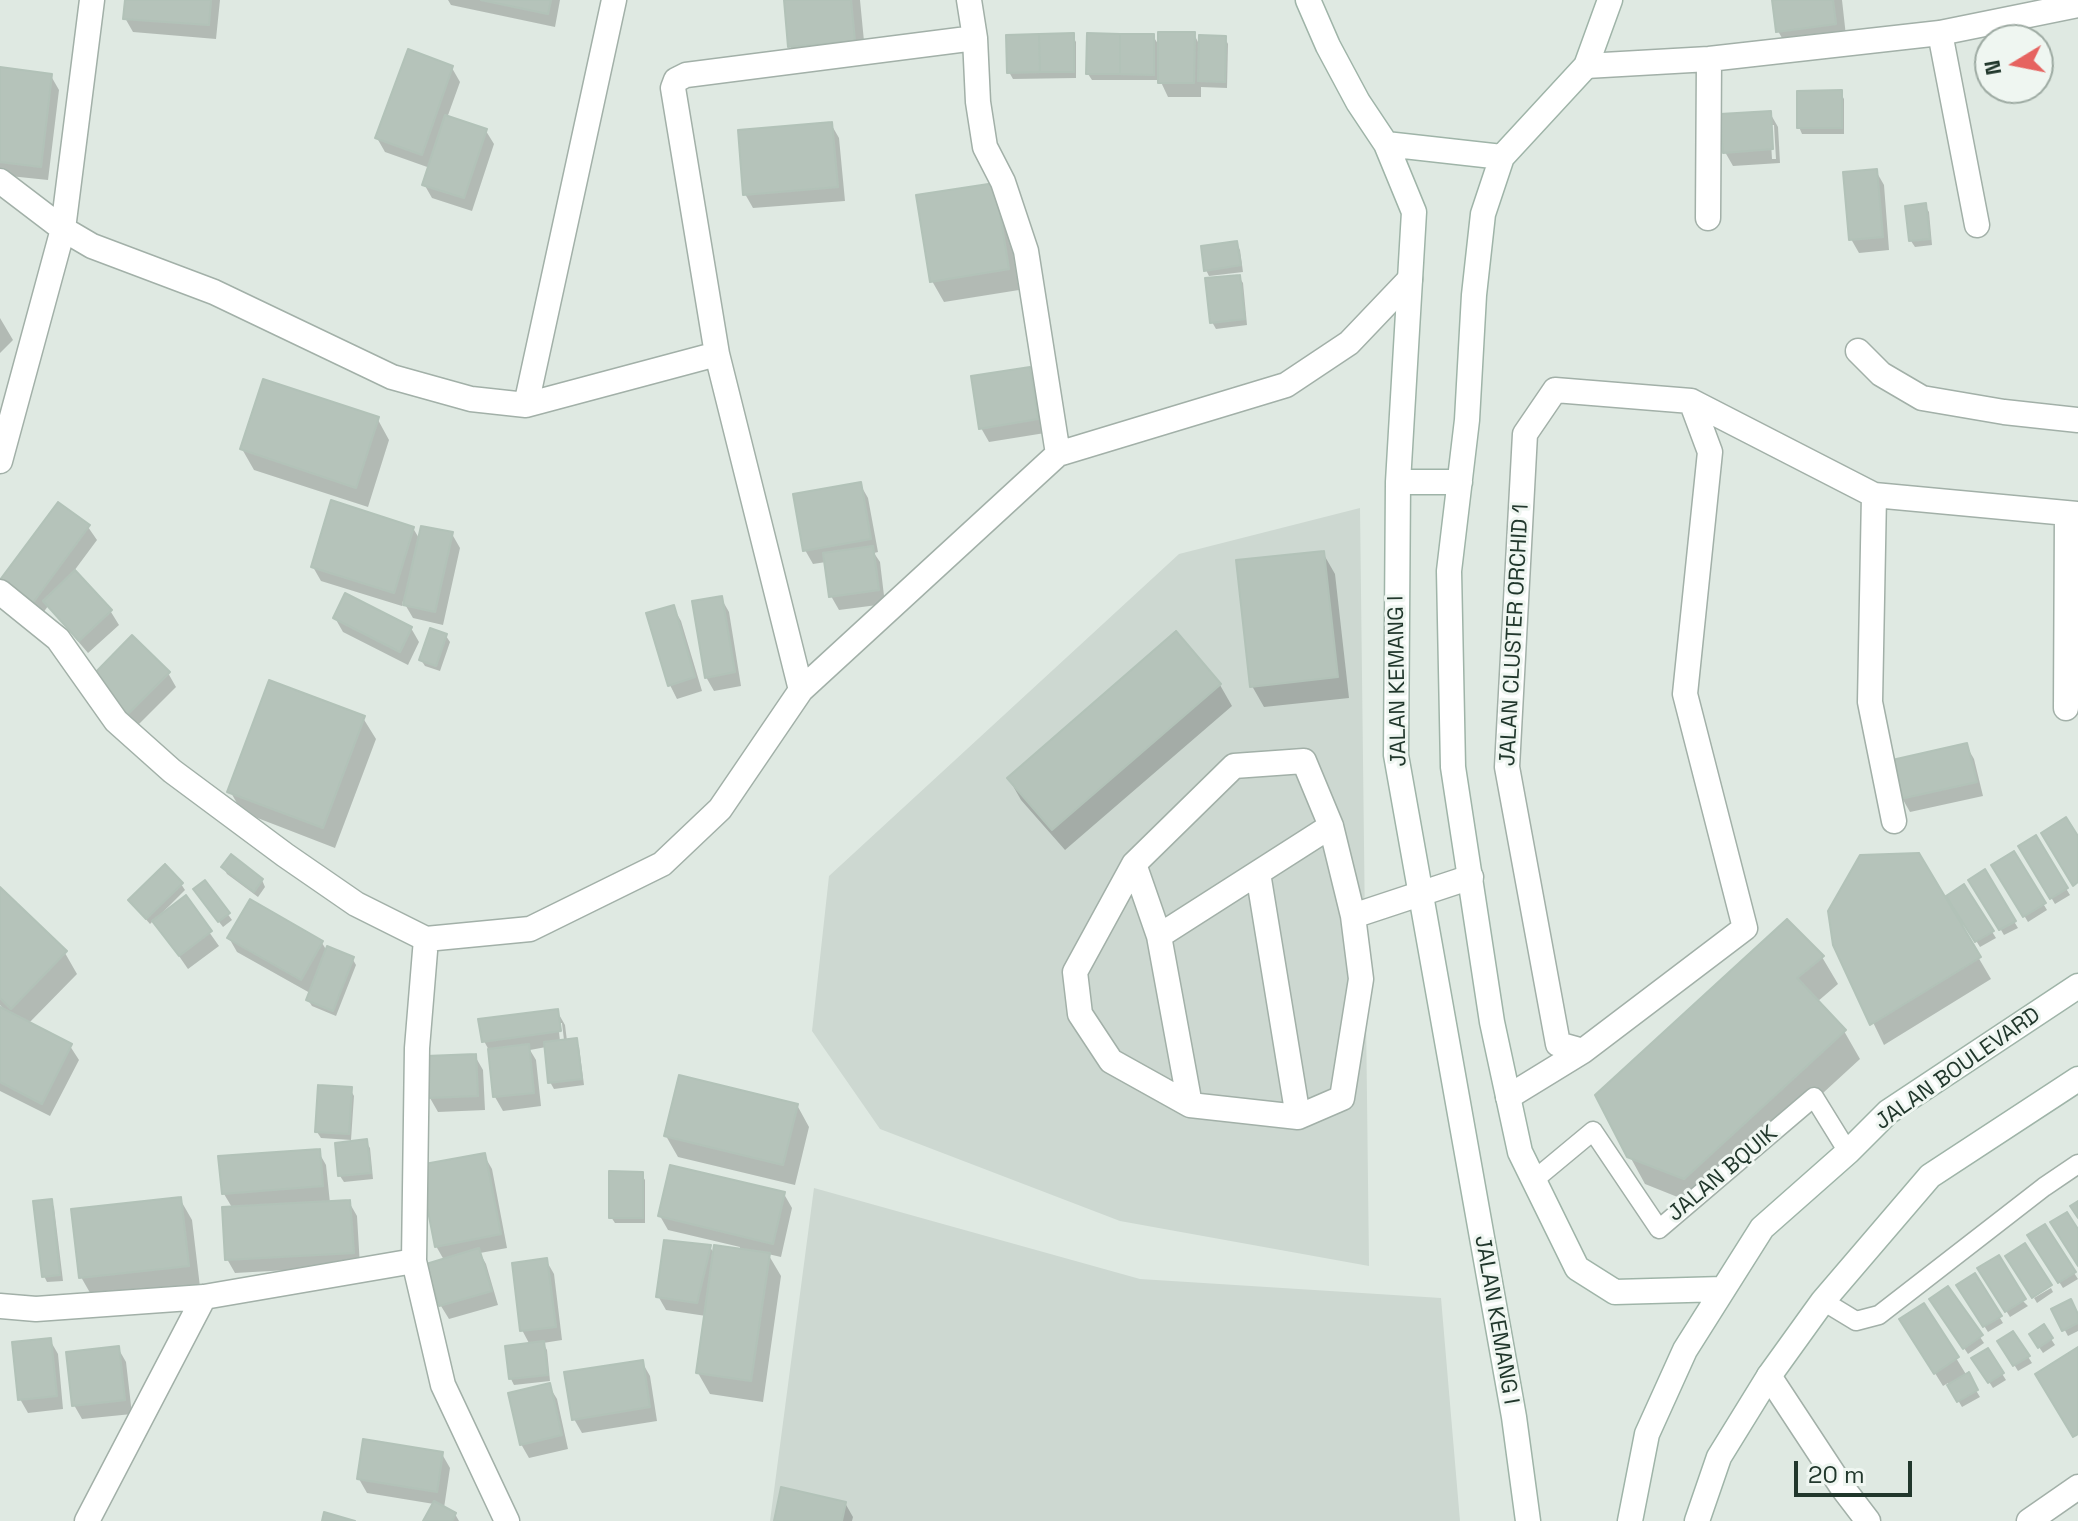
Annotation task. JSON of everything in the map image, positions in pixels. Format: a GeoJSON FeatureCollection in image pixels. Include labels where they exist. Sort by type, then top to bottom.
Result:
{"type":"FeatureCollection","features":[{"type":"Feature","properties":{"kind":"street"},"geometry":{"type":"LineString","coordinates":[[0,461],[63,229],[92,0]]}},
{"type":"Feature","properties":{"kind":"street"},"geometry":{"type":"LineString","coordinates":[[526,405],[614,0]]}},
{"type":"Feature","properties":{"kind":"street"},"geometry":{"type":"LineString","coordinates":[[969,0],[985,147],[1003,182],[1026,251],[1058,454]]}},
{"type":"Feature","properties":{"kind":"street","name":"JALAN KEMANG I"},"geometry":{"type":"LineString","coordinates":[[1308,0],[1358,102],[1386,144],[1414,212],[1398,482],[1396,755],[1514,1417],[1528,1521]]}},
{"type":"Feature","properties":{"kind":"street"},"geometry":{"type":"LineString","coordinates":[[1610,0],[1586,66],[1502,157],[1483,214],[1474,295],[1467,420],[1449,571],[1453,767],[1492,1022],[1520,1152],[1577,1268],[1615,1292],[1723,1289]]}},
{"type":"Feature","properties":{"kind":"street"},"geometry":{"type":"LineString","coordinates":[[1586,66],[1709,59],[1940,33],[2078,5]]}},
{"type":"Feature","properties":{"kind":"street"},"geometry":{"type":"LineString","coordinates":[[1940,33],[1977,225]]}},
{"type":"Feature","properties":{"kind":"street"},"geometry":{"type":"LineString","coordinates":[[801,690],[717,354],[673,88],[676,80],[686,75],[975,38]]}},
{"type":"Feature","properties":{"kind":"street"},"geometry":{"type":"LineString","coordinates":[[1708,218],[1709,59]]}},
{"type":"Feature","properties":{"kind":"street"},"geometry":{"type":"LineString","coordinates":[[1386,144],[1502,157]]}},
{"type":"Feature","properties":{"kind":"street"},"geometry":{"type":"LineString","coordinates":[[0,181],[63,229],[92,246],[214,292],[392,377],[471,399],[526,405],[717,354]]}},
{"type":"Feature","properties":{"kind":"street"},"geometry":{"type":"LineString","coordinates":[[0,592],[58,639],[116,721],[172,771],[356,904],[426,939],[530,929],[662,864],[720,809],[801,690],[1058,454],[1286,385],[1349,343],[1410,279]]}},
{"type":"Feature","properties":{"kind":"street"},"geometry":{"type":"LineString","coordinates":[[1858,351],[1881,374],[1922,398],[2004,412],[2078,420]]}},
{"type":"Feature","properties":{"kind":"street","name":"JALAN CLUSTER ORCHID 1"},"geometry":{"type":"LineString","coordinates":[[1583,1051],[1558,1044],[1507,767],[1525,434],[1555,390],[1691,401],[1874,495],[2072,514],[2066,708]]}},
{"type":"Feature","properties":{"kind":"street"},"geometry":{"type":"LineString","coordinates":[[1508,1097],[1583,1051],[1745,928],[1685,694],[1710,452],[1691,401]]}},
{"type":"Feature","properties":{"kind":"street"},"geometry":{"type":"LineString","coordinates":[[1398,482],[1460,482]]}},
{"type":"Feature","properties":{"kind":"street"},"geometry":{"type":"LineString","coordinates":[[1874,495],[1870,702],[1894,821]]}},
{"type":"Feature","properties":{"kind":"street"},"geometry":{"type":"LineString","coordinates":[[1304,761],[1331,826],[1353,916],[1361,979],[1342,1098],[1298,1117],[1190,1105],[1111,1061],[1080,1014],[1075,972],[1134,864],[1234,766],[1304,761]]}},
{"type":"Feature","properties":{"kind":"street"},"geometry":{"type":"LineString","coordinates":[[1159,936],[1331,826]]}},
{"type":"Feature","properties":{"kind":"street"},"geometry":{"type":"LineString","coordinates":[[1134,864],[1159,936],[1190,1105]]}},
{"type":"Feature","properties":{"kind":"street"},"geometry":{"type":"LineString","coordinates":[[1258,873],[1298,1117]]}},
{"type":"Feature","properties":{"kind":"street"},"geometry":{"type":"LineString","coordinates":[[1353,916],[1471,877]]}},
{"type":"Feature","properties":{"kind":"street"},"geometry":{"type":"LineString","coordinates":[[426,939],[417,1048],[414,1261],[443,1385],[507,1521]]}},
{"type":"Feature","properties":{"kind":"street","name":"JALAN BOULEVARD"},"geometry":{"type":"LineString","coordinates":[[1630,1521],[1647,1434],[1685,1350],[1762,1228],[1888,1112],[2078,986]]}},
{"type":"Feature","properties":{"kind":"street"},"geometry":{"type":"LineString","coordinates":[[1697,1521],[1719,1457],[1769,1376],[1823,1301],[1930,1176],[2078,1079]]}},
{"type":"Feature","properties":{"kind":"street"},"geometry":{"type":"LineString","coordinates":[[0,1306],[36,1309],[204,1297],[414,1261]]}},
{"type":"Feature","properties":{"kind":"street"},"geometry":{"type":"LineString","coordinates":[[87,1521],[204,1297]]}},
{"type":"Feature","properties":{"kind":"street"},"geometry":{"type":"LineString","coordinates":[[1769,1376],[1868,1521]]}},
{"type":"Feature","properties":{"kind":"street"},"geometry":{"type":"LineString","coordinates":[[2029,1521],[2078,1487]]}},
{"type":"Feature","properties":{"kind":"lane","name":"JALAN BQUIK"},"geometry":{"type":"LineString","coordinates":[[1534,1180],[1593,1131],[1659,1229],[1814,1097],[1848,1152]]}},
{"type":"Feature","properties":{"kind":"lane"},"geometry":{"type":"LineString","coordinates":[[1823,1301],[1856,1321],[1879,1315],[2078,1164]]}},
{"type":"Feature","properties":{"kind":"shaded area"},"geometry":{"type":"Polygon","coordinates":[[[1360,508],[1369,1266],[1120,1221],[880,1129],[812,1031],[829,876],[1179,554],[1360,508]]]}},
{"type":"Feature","properties":{"kind":"shaded area"},"geometry":{"type":"Polygon","coordinates":[[[814,1188],[1140,1279],[1441,1298],[1460,1521],[770,1521],[814,1188]]]}},
{"type":"Feature","properties":{"kind":"building"},"geometry":{"type":"Polygon","coordinates":[[[125,0],[211,0],[209,25],[123,19],[125,0]]]}},
{"type":"Feature","properties":{"kind":"building"},"geometry":{"type":"Polygon","coordinates":[[[481,0],[551,0],[548,14],[481,0]]]}},
{"type":"Feature","properties":{"kind":"building"},"geometry":{"type":"Polygon","coordinates":[[[784,0],[851,0],[855,41],[788,47],[784,0]]]}},
{"type":"Feature","properties":{"kind":"building"},"geometry":{"type":"Polygon","coordinates":[[[1772,0],[1833,0],[1836,24],[1776,32],[1772,0]]]}},
{"type":"Feature","properties":{"kind":"building"},"geometry":{"type":"Polygon","coordinates":[[[1158,32],[1195,32],[1194,83],[1158,83],[1158,32]]]}},
{"type":"Feature","properties":{"kind":"building"},"geometry":{"type":"Polygon","coordinates":[[[1074,33],[1074,72],[1040,72],[1039,34],[1074,33]]]}},
{"type":"Feature","properties":{"kind":"building"},"geometry":{"type":"Polygon","coordinates":[[[1087,33],[1120,34],[1120,74],[1086,74],[1087,33]]]}},
{"type":"Feature","properties":{"kind":"building"},"geometry":{"type":"Polygon","coordinates":[[[1039,34],[1040,72],[1007,73],[1006,35],[1039,34]]]}},
{"type":"Feature","properties":{"kind":"building"},"geometry":{"type":"Polygon","coordinates":[[[1120,34],[1154,34],[1154,75],[1120,74],[1120,34]]]}},
{"type":"Feature","properties":{"kind":"building"},"geometry":{"type":"Polygon","coordinates":[[[1199,35],[1226,36],[1225,82],[1198,81],[1199,35]]]}},
{"type":"Feature","properties":{"kind":"building"},"geometry":{"type":"Polygon","coordinates":[[[408,49],[453,66],[422,155],[375,138],[408,49]]]}},
{"type":"Feature","properties":{"kind":"building"},"geometry":{"type":"Polygon","coordinates":[[[0,67],[52,74],[41,167],[0,162],[0,67]]]}},
{"type":"Feature","properties":{"kind":"building"},"geometry":{"type":"Polygon","coordinates":[[[1842,90],[1842,128],[1797,128],[1797,91],[1842,90]]]}},
{"type":"Feature","properties":{"kind":"building"},"geometry":{"type":"Polygon","coordinates":[[[1771,111],[1773,149],[1723,153],[1720,114],[1771,111]]]}},
{"type":"Feature","properties":{"kind":"building"},"geometry":{"type":"Polygon","coordinates":[[[445,115],[487,129],[464,198],[422,185],[445,115]]]}},
{"type":"Feature","properties":{"kind":"building"},"geometry":{"type":"Polygon","coordinates":[[[832,122],[838,187],[743,195],[738,130],[832,122]]]}},
{"type":"Feature","properties":{"kind":"building"},"geometry":{"type":"Polygon","coordinates":[[[1877,169],[1883,237],[1849,240],[1843,172],[1877,169]]]}},
{"type":"Feature","properties":{"kind":"building"},"geometry":{"type":"Polygon","coordinates":[[[995,183],[1009,269],[930,282],[916,195],[995,183]]]}},
{"type":"Feature","properties":{"kind":"building"},"geometry":{"type":"Polygon","coordinates":[[[1926,203],[1930,239],[1909,241],[1905,206],[1926,203]]]}},
{"type":"Feature","properties":{"kind":"building"},"geometry":{"type":"Polygon","coordinates":[[[1237,241],[1241,265],[1204,271],[1201,246],[1237,241]]]}},
{"type":"Feature","properties":{"kind":"building"},"geometry":{"type":"Polygon","coordinates":[[[1240,275],[1245,319],[1210,323],[1205,278],[1240,275]]]}},
{"type":"Feature","properties":{"kind":"building"},"geometry":{"type":"Polygon","coordinates":[[[1030,367],[1038,419],[979,429],[971,376],[1030,367]]]}},
{"type":"Feature","properties":{"kind":"building"},"geometry":{"type":"Polygon","coordinates":[[[263,379],[379,417],[356,488],[240,449],[263,379]]]}},
{"type":"Feature","properties":{"kind":"building"},"geometry":{"type":"Polygon","coordinates":[[[861,482],[871,539],[803,551],[793,494],[861,482]]]}},
{"type":"Feature","properties":{"kind":"building"},"geometry":{"type":"Polygon","coordinates":[[[331,500],[414,527],[394,593],[311,567],[331,500]]]}},
{"type":"Feature","properties":{"kind":"building"},"geometry":{"type":"Polygon","coordinates":[[[58,502],[90,525],[29,608],[0,586],[0,580],[58,502]]]}},
{"type":"Feature","properties":{"kind":"building"},"geometry":{"type":"Polygon","coordinates":[[[421,526],[453,532],[435,612],[403,605],[421,526]]]}},
{"type":"Feature","properties":{"kind":"building"},"geometry":{"type":"Polygon","coordinates":[[[873,546],[879,590],[829,597],[823,553],[873,546]]]}},
{"type":"Feature","properties":{"kind":"building"},"geometry":{"type":"Polygon","coordinates":[[[1324,551],[1338,677],[1250,687],[1236,560],[1324,551]]]}},
{"type":"Feature","properties":{"kind":"building"},"geometry":{"type":"Polygon","coordinates":[[[75,570],[112,610],[79,641],[43,601],[75,570]]]}},
{"type":"Feature","properties":{"kind":"building"},"geometry":{"type":"Polygon","coordinates":[[[345,593],[412,627],[400,652],[333,618],[345,593]]]}},
{"type":"Feature","properties":{"kind":"building"},"geometry":{"type":"Polygon","coordinates":[[[722,596],[735,672],[705,678],[692,601],[722,596]]]}},
{"type":"Feature","properties":{"kind":"building"},"geometry":{"type":"Polygon","coordinates":[[[674,605],[695,677],[668,686],[646,613],[674,605]]]}},
{"type":"Feature","properties":{"kind":"building"},"geometry":{"type":"Polygon","coordinates":[[[430,628],[447,634],[436,666],[419,660],[430,628]]]}},
{"type":"Feature","properties":{"kind":"building"},"geometry":{"type":"Polygon","coordinates":[[[1176,631],[1221,684],[1052,830],[1007,778],[1176,631]]]}},
{"type":"Feature","properties":{"kind":"building"},"geometry":{"type":"Polygon","coordinates":[[[132,635],[170,672],[127,715],[90,678],[132,635]]]}},
{"type":"Feature","properties":{"kind":"building"},"geometry":{"type":"Polygon","coordinates":[[[269,680],[365,716],[323,828],[227,792],[269,680]]]}},
{"type":"Feature","properties":{"kind":"building"},"geometry":{"type":"Polygon","coordinates":[[[1967,743],[1977,782],[1900,799],[1892,760],[1967,743]]]}},
{"type":"Feature","properties":{"kind":"building"},"geometry":{"type":"Polygon","coordinates":[[[2066,817],[2078,836],[2078,882],[2073,886],[2041,833],[2066,817]]]}},
{"type":"Feature","properties":{"kind":"building"},"geometry":{"type":"Polygon","coordinates":[[[2036,835],[2068,888],[2050,899],[2018,846],[2036,835]]]}},
{"type":"Feature","properties":{"kind":"building"},"geometry":{"type":"Polygon","coordinates":[[[2014,851],[2046,903],[2023,917],[1991,865],[2014,851]]]}},
{"type":"Feature","properties":{"kind":"building"},"geometry":{"type":"Polygon","coordinates":[[[1919,853],[1981,957],[1870,1025],[1833,945],[1828,911],[1860,855],[1919,853]]]}},
{"type":"Feature","properties":{"kind":"building"},"geometry":{"type":"Polygon","coordinates":[[[231,854],[263,879],[254,892],[221,867],[231,854]]]}},
{"type":"Feature","properties":{"kind":"building"},"geometry":{"type":"Polygon","coordinates":[[[165,864],[183,883],[146,919],[128,900],[165,864]]]}},
{"type":"Feature","properties":{"kind":"building"},"geometry":{"type":"Polygon","coordinates":[[[1985,869],[2016,921],[1999,930],[1968,880],[1985,869]]]}},
{"type":"Feature","properties":{"kind":"building"},"geometry":{"type":"Polygon","coordinates":[[[205,880],[230,913],[218,922],[193,889],[205,880]]]}},
{"type":"Feature","properties":{"kind":"building"},"geometry":{"type":"Polygon","coordinates":[[[1964,884],[1994,931],[1975,942],[1946,896],[1964,884]]]}},
{"type":"Feature","properties":{"kind":"building"},"geometry":{"type":"Polygon","coordinates":[[[0,887],[67,951],[11,1009],[0,998],[0,887]]]}},
{"type":"Feature","properties":{"kind":"building"},"geometry":{"type":"Polygon","coordinates":[[[186,895],[212,931],[179,956],[152,921],[186,895]]]}},
{"type":"Feature","properties":{"kind":"building"},"geometry":{"type":"Polygon","coordinates":[[[250,899],[323,941],[301,980],[227,938],[250,899]]]}},
{"type":"Feature","properties":{"kind":"building"},"geometry":{"type":"Polygon","coordinates":[[[1787,919],[1824,956],[1797,978],[1846,1030],[1684,1179],[1627,1157],[1595,1095],[1787,919]]]}},
{"type":"Feature","properties":{"kind":"building"},"geometry":{"type":"Polygon","coordinates":[[[327,946],[354,957],[333,1011],[306,1000],[327,946]]]}},
{"type":"Feature","properties":{"kind":"building"},"geometry":{"type":"Polygon","coordinates":[[[0,1007],[72,1044],[42,1104],[0,1082],[0,1007]]]}},
{"type":"Feature","properties":{"kind":"building"},"geometry":{"type":"Polygon","coordinates":[[[558,1009],[561,1031],[482,1042],[478,1019],[558,1009]]]}},
{"type":"Feature","properties":{"kind":"building"},"geometry":{"type":"Polygon","coordinates":[[[577,1038],[582,1079],[548,1083],[544,1042],[577,1038]]]}},
{"type":"Feature","properties":{"kind":"building"},"geometry":{"type":"Polygon","coordinates":[[[529,1044],[534,1093],[493,1097],[488,1049],[529,1044]]]}},
{"type":"Feature","properties":{"kind":"building"},"geometry":{"type":"Polygon","coordinates":[[[476,1054],[478,1096],[428,1098],[426,1056],[476,1054]]]}},
{"type":"Feature","properties":{"kind":"building"},"geometry":{"type":"Polygon","coordinates":[[[679,1075],[798,1104],[783,1165],[664,1136],[679,1075]]]}},
{"type":"Feature","properties":{"kind":"building"},"geometry":{"type":"Polygon","coordinates":[[[318,1085],[352,1087],[349,1134],[315,1132],[318,1085]]]}},
{"type":"Feature","properties":{"kind":"building"},"geometry":{"type":"Polygon","coordinates":[[[367,1139],[371,1173],[338,1176],[335,1143],[367,1139]]]}},
{"type":"Feature","properties":{"kind":"building"},"geometry":{"type":"Polygon","coordinates":[[[320,1149],[323,1186],[222,1194],[218,1156],[320,1149]]]}},
{"type":"Feature","properties":{"kind":"building"},"geometry":{"type":"Polygon","coordinates":[[[485,1153],[501,1234],[435,1247],[419,1165],[485,1153]]]}},
{"type":"Feature","properties":{"kind":"building"},"geometry":{"type":"Polygon","coordinates":[[[670,1165],[785,1192],[773,1244],[658,1216],[670,1165]]]}},
{"type":"Feature","properties":{"kind":"building"},"geometry":{"type":"Polygon","coordinates":[[[609,1171],[643,1172],[643,1218],[609,1218],[609,1171]]]}},
{"type":"Feature","properties":{"kind":"building"},"geometry":{"type":"Polygon","coordinates":[[[181,1197],[189,1266],[79,1278],[71,1209],[181,1197]]]}},
{"type":"Feature","properties":{"kind":"building"},"geometry":{"type":"Polygon","coordinates":[[[52,1199],[60,1275],[42,1277],[33,1201],[52,1199]]]}},
{"type":"Feature","properties":{"kind":"building"},"geometry":{"type":"Polygon","coordinates":[[[350,1200],[354,1253],[225,1260],[222,1207],[350,1200]]]}},
{"type":"Feature","properties":{"kind":"building"},"geometry":{"type":"Polygon","coordinates":[[[2078,1201],[2078,1218],[2070,1206],[2078,1201]]]}},
{"type":"Feature","properties":{"kind":"building"},"geometry":{"type":"Polygon","coordinates":[[[2067,1212],[2078,1229],[2078,1266],[2050,1222],[2067,1212]]]}},
{"type":"Feature","properties":{"kind":"building"},"geometry":{"type":"Polygon","coordinates":[[[2045,1224],[2076,1272],[2058,1283],[2027,1235],[2045,1224]]]}},
{"type":"Feature","properties":{"kind":"building"},"geometry":{"type":"Polygon","coordinates":[[[664,1240],[711,1245],[697,1303],[656,1297],[664,1240]]]}},
{"type":"Feature","properties":{"kind":"building"},"geometry":{"type":"Polygon","coordinates":[[[2025,1243],[2052,1285],[2032,1298],[2005,1256],[2025,1243]]]}},
{"type":"Feature","properties":{"kind":"building"},"geometry":{"type":"Polygon","coordinates":[[[714,1245],[770,1253],[751,1381],[696,1373],[714,1245]]]}},
{"type":"Feature","properties":{"kind":"building"},"geometry":{"type":"Polygon","coordinates":[[[479,1248],[492,1291],[439,1306],[426,1264],[479,1248]]]}},
{"type":"Feature","properties":{"kind":"building"},"geometry":{"type":"Polygon","coordinates":[[[1999,1255],[2026,1299],[2005,1312],[1977,1268],[1999,1255]]]}},
{"type":"Feature","properties":{"kind":"building"},"geometry":{"type":"Polygon","coordinates":[[[547,1258],[556,1327],[520,1331],[512,1263],[547,1258]]]}},
{"type":"Feature","properties":{"kind":"building"},"geometry":{"type":"Polygon","coordinates":[[[1975,1273],[2002,1316],[1983,1327],[1956,1285],[1975,1273]]]}},
{"type":"Feature","properties":{"kind":"building"},"geometry":{"type":"Polygon","coordinates":[[[1948,1286],[1983,1335],[1963,1349],[1929,1299],[1948,1286]]]}},
{"type":"Feature","properties":{"kind":"building"},"geometry":{"type":"Polygon","coordinates":[[[2071,1299],[2078,1314],[2078,1323],[2062,1331],[2051,1309],[2071,1299]]]}},
{"type":"Feature","properties":{"kind":"building"},"geometry":{"type":"Polygon","coordinates":[[[1924,1303],[1959,1357],[1934,1374],[1899,1319],[1924,1303]]]}},
{"type":"Feature","properties":{"kind":"building"},"geometry":{"type":"Polygon","coordinates":[[[2044,1324],[2053,1338],[2038,1348],[2029,1334],[2044,1324]]]}},
{"type":"Feature","properties":{"kind":"building"},"geometry":{"type":"Polygon","coordinates":[[[2013,1331],[2030,1356],[2013,1366],[1997,1341],[2013,1331]]]}},
{"type":"Feature","properties":{"kind":"building"},"geometry":{"type":"Polygon","coordinates":[[[51,1338],[57,1396],[18,1400],[12,1342],[51,1338]]]}},
{"type":"Feature","properties":{"kind":"building"},"geometry":{"type":"Polygon","coordinates":[[[544,1341],[548,1375],[509,1379],[505,1346],[544,1341]]]}},
{"type":"Feature","properties":{"kind":"building"},"geometry":{"type":"Polygon","coordinates":[[[119,1346],[125,1400],[72,1406],[66,1352],[119,1346]]]}},
{"type":"Feature","properties":{"kind":"building"},"geometry":{"type":"Polygon","coordinates":[[[2078,1347],[2078,1434],[2073,1437],[2035,1374],[2078,1347]]]}},
{"type":"Feature","properties":{"kind":"building"},"geometry":{"type":"Polygon","coordinates":[[[1988,1348],[2004,1373],[1988,1383],[1971,1358],[1988,1348]]]}},
{"type":"Feature","properties":{"kind":"building"},"geometry":{"type":"Polygon","coordinates":[[[643,1360],[650,1407],[572,1420],[564,1372],[643,1360]]]}},
{"type":"Feature","properties":{"kind":"building"},"geometry":{"type":"Polygon","coordinates":[[[1969,1372],[1978,1390],[1957,1402],[1947,1385],[1969,1372]]]}},
{"type":"Feature","properties":{"kind":"building"},"geometry":{"type":"Polygon","coordinates":[[[550,1383],[562,1435],[520,1445],[508,1393],[550,1383]]]}},
{"type":"Feature","properties":{"kind":"building"},"geometry":{"type":"Polygon","coordinates":[[[363,1439],[443,1452],[437,1492],[357,1479],[363,1439]]]}},
{"type":"Feature","properties":{"kind":"building"},"geometry":{"type":"Polygon","coordinates":[[[781,1487],[846,1502],[842,1521],[774,1521],[781,1487]]]}},
{"type":"Feature","properties":{"kind":"building"},"geometry":{"type":"Polygon","coordinates":[[[434,1501],[456,1513],[452,1521],[423,1521],[434,1501]]]}},
{"type":"Feature","properties":{"kind":"building"},"geometry":{"type":"Polygon","coordinates":[[[324,1512],[355,1521],[322,1521],[324,1512]]]}}]}
